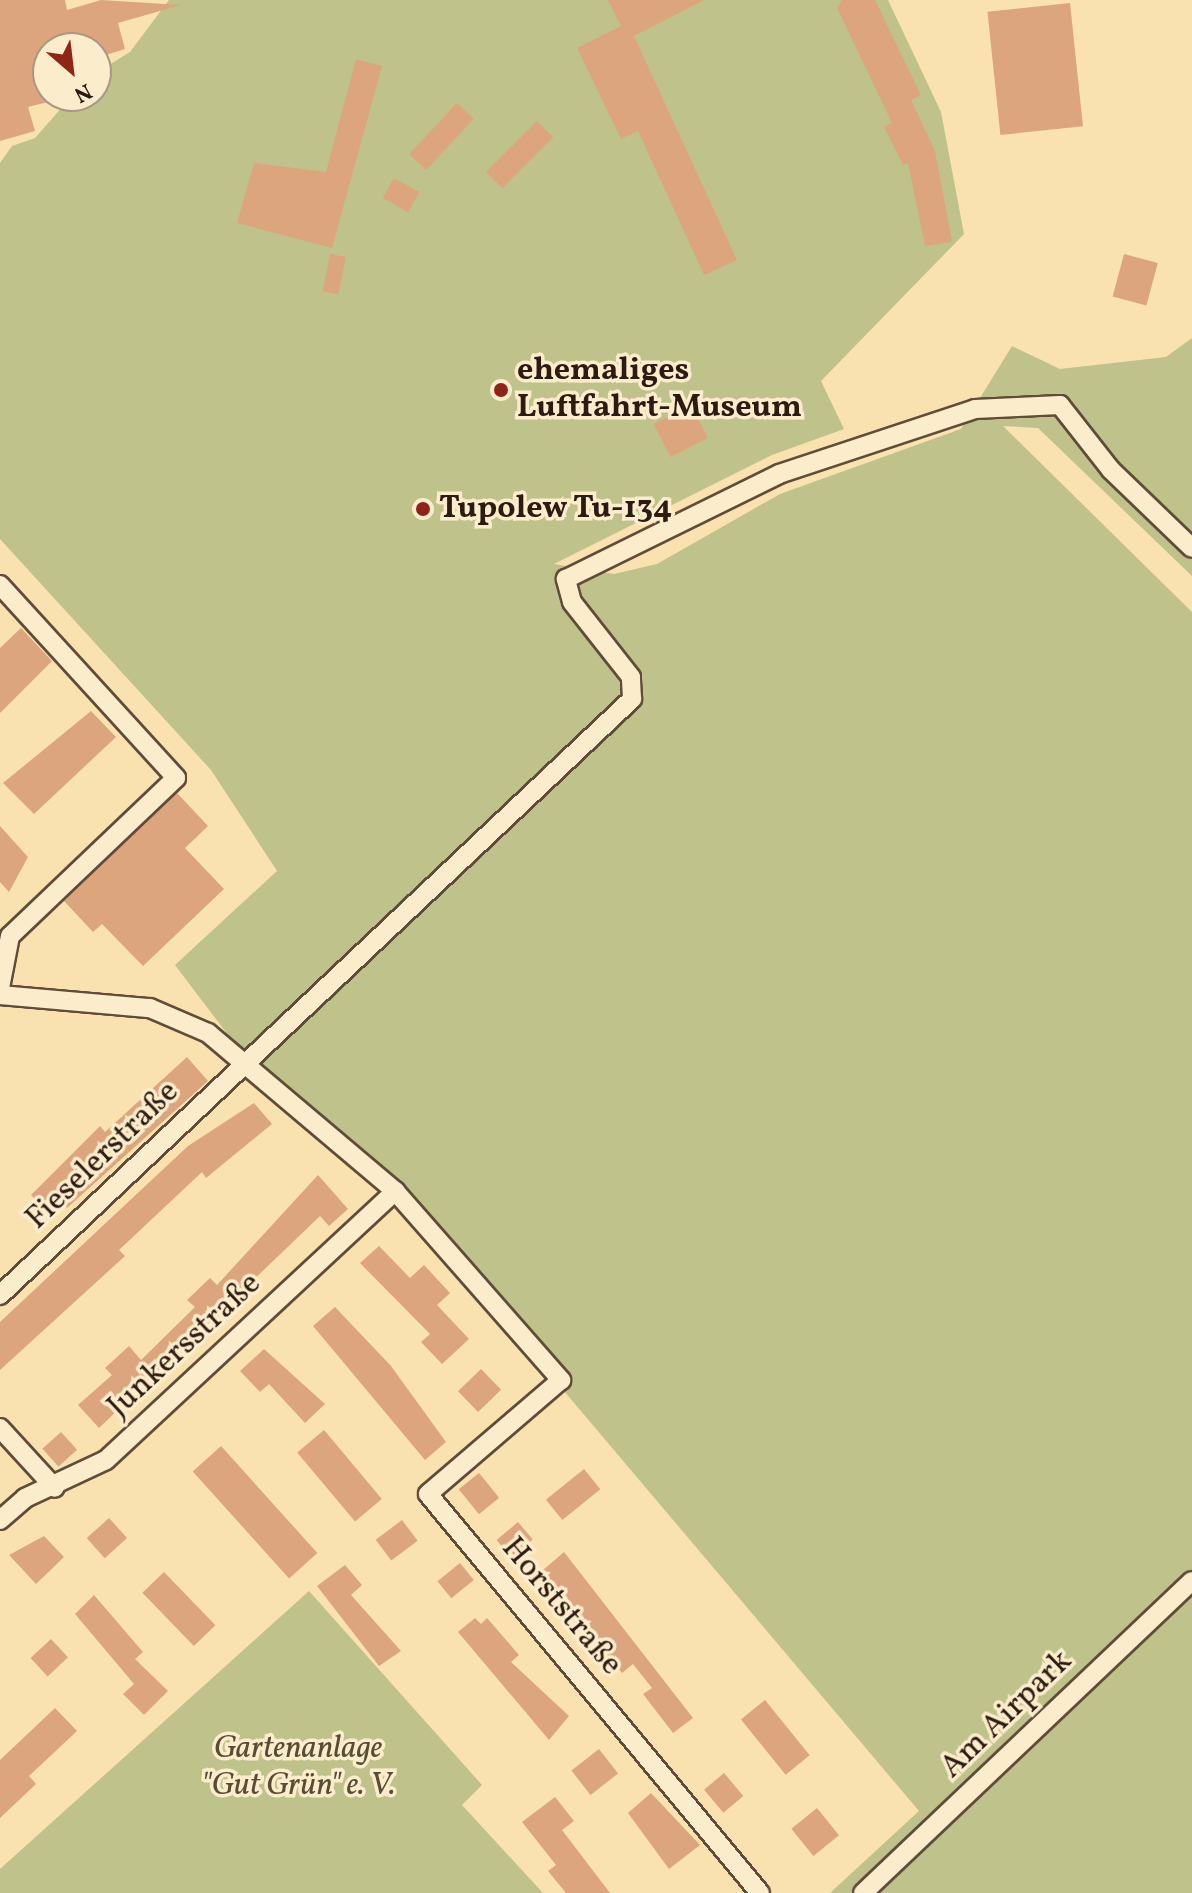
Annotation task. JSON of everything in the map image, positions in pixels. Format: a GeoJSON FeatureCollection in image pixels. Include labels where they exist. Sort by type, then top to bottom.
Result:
{"type":"FeatureCollection","features":[{"type":"Feature","properties":{"kind":"street","name":"Fieselerstraße"},"geometry":{"type":"LineString","coordinates":[[0,1295],[632,699],[631,677],[572,602],[566,579],[779,474],[975,409],[1060,405],[1111,470],[1192,548]]}},
{"type":"Feature","properties":{"kind":"street"},"geometry":{"type":"LineString","coordinates":[[0,585],[176,778],[10,936],[0,988]]}},
{"type":"Feature","properties":{"kind":"street"},"geometry":{"type":"LineString","coordinates":[[0,995],[150,1008],[247,1060],[395,1191]]}},
{"type":"Feature","properties":{"kind":"street","name":"Horststraße"},"geometry":{"type":"LineString","coordinates":[[395,1191],[561,1380],[428,1494],[760,1893]]}},
{"type":"Feature","properties":{"kind":"street","name":"Junkersstraße"},"geometry":{"type":"LineString","coordinates":[[0,1520],[25,1498],[55,1488],[106,1460],[395,1191]]}},
{"type":"Feature","properties":{"kind":"street"},"geometry":{"type":"LineString","coordinates":[[0,1428],[55,1488]]}},
{"type":"Feature","properties":{"kind":"street","name":"Am Airpark"},"geometry":{"type":"LineString","coordinates":[[863,1893],[1192,1581]]}},
{"type":"Feature","properties":{"kind":"green space"},"geometry":{"type":"Polygon","coordinates":[[[169,0],[888,0],[941,112],[964,234],[821,381],[844,429],[772,455],[554,564],[614,574],[657,564],[780,494],[961,429],[1012,346],[1060,369],[1166,357],[1192,338],[1192,576],[1038,428],[1003,426],[1192,612],[1192,1893],[830,1893],[919,1811],[395,1191],[247,1060],[175,965],[277,871],[211,770],[0,539],[0,163],[12,146],[35,138],[58,112],[112,112],[112,63],[130,52],[169,0]]]}},
{"type":"Feature","properties":{"kind":"green space","name":"Gartenanlage \"Gut Grün\" e. V."},"geometry":{"type":"Polygon","coordinates":[[[309,1591],[482,1785],[462,1805],[543,1893],[0,1893],[0,1869],[309,1591]]]}},
{"type":"Feature","properties":{"kind":"building"},"geometry":{"type":"Polygon","coordinates":[[[0,0],[65,0],[67,10],[101,0],[181,5],[118,23],[125,49],[112,53],[112,32],[32,32],[32,106],[28,107],[35,131],[0,141],[0,0]]]}},
{"type":"Feature","properties":{"kind":"building"},"geometry":{"type":"Polygon","coordinates":[[[608,0],[704,0],[634,36],[737,260],[704,275],[638,131],[621,139],[577,48],[621,26],[608,0]]]}},
{"type":"Feature","properties":{"kind":"building"},"geometry":{"type":"Polygon","coordinates":[[[842,0],[875,0],[921,95],[911,100],[935,151],[952,242],[925,246],[908,163],[903,165],[884,127],[892,123],[837,8],[842,0]]]}},
{"type":"Feature","properties":{"kind":"building"},"geometry":{"type":"Polygon","coordinates":[[[1070,3],[1083,126],[1000,135],[987,12],[1070,3]]]}},
{"type":"Feature","properties":{"kind":"building"},"geometry":{"type":"Polygon","coordinates":[[[356,59],[382,66],[332,248],[237,223],[254,163],[326,172],[356,59]]]}},
{"type":"Feature","properties":{"kind":"building"},"geometry":{"type":"Polygon","coordinates":[[[457,103],[474,119],[426,170],[409,154],[457,103]]]}},
{"type":"Feature","properties":{"kind":"building"},"geometry":{"type":"Polygon","coordinates":[[[537,121],[553,137],[502,188],[486,172],[537,121]]]}},
{"type":"Feature","properties":{"kind":"building"},"geometry":{"type":"Polygon","coordinates":[[[394,178],[419,192],[408,212],[383,198],[394,178]]]}},
{"type":"Feature","properties":{"kind":"building"},"geometry":{"type":"Polygon","coordinates":[[[330,254],[346,257],[338,294],[323,291],[330,254]]]}},
{"type":"Feature","properties":{"kind":"building"},"geometry":{"type":"Polygon","coordinates":[[[1124,254],[1158,263],[1146,306],[1113,297],[1124,254]]]}},
{"type":"Feature","properties":{"kind":"building"},"geometry":{"type":"Polygon","coordinates":[[[691,405],[708,438],[670,457],[654,424],[691,405]]]}},
{"type":"Feature","properties":{"kind":"building"},"geometry":{"type":"Polygon","coordinates":[[[21,628],[52,661],[0,713],[0,648],[21,628]]]}},
{"type":"Feature","properties":{"kind":"building"},"geometry":{"type":"Polygon","coordinates":[[[91,711],[116,737],[34,814],[3,783],[91,711]]]}},
{"type":"Feature","properties":{"kind":"building"},"geometry":{"type":"Polygon","coordinates":[[[177,793],[208,826],[185,848],[224,889],[143,966],[102,924],[93,932],[64,901],[177,793]]]}},
{"type":"Feature","properties":{"kind":"building"},"geometry":{"type":"Polygon","coordinates":[[[0,826],[28,857],[9,892],[0,882],[0,826]]]}},
{"type":"Feature","properties":{"kind":"building"},"geometry":{"type":"Polygon","coordinates":[[[187,1057],[208,1081],[67,1208],[60,1201],[48,1212],[31,1195],[100,1126],[105,1132],[187,1057]]]}},
{"type":"Feature","properties":{"kind":"building"},"geometry":{"type":"Polygon","coordinates":[[[254,1103],[272,1124],[206,1178],[202,1172],[119,1250],[125,1256],[0,1370],[0,1322],[188,1146],[254,1103]]]}},
{"type":"Feature","properties":{"kind":"building"},"geometry":{"type":"Polygon","coordinates":[[[318,1175],[348,1209],[329,1226],[320,1216],[99,1428],[78,1405],[112,1375],[105,1368],[129,1346],[141,1360],[195,1307],[187,1300],[210,1278],[217,1285],[318,1175]]]}},
{"type":"Feature","properties":{"kind":"building"},"geometry":{"type":"Polygon","coordinates":[[[379,1246],[410,1278],[424,1265],[450,1293],[437,1305],[469,1339],[442,1364],[421,1342],[430,1334],[360,1263],[379,1246]]]}},
{"type":"Feature","properties":{"kind":"building"},"geometry":{"type":"Polygon","coordinates":[[[335,1307],[391,1366],[446,1442],[425,1460],[313,1326],[335,1307]]]}},
{"type":"Feature","properties":{"kind":"building"},"geometry":{"type":"Polygon","coordinates":[[[264,1349],[325,1404],[305,1423],[269,1384],[260,1392],[240,1371],[264,1349]]]}},
{"type":"Feature","properties":{"kind":"building"},"geometry":{"type":"Polygon","coordinates":[[[481,1369],[501,1390],[478,1412],[458,1391],[481,1369]]]}},
{"type":"Feature","properties":{"kind":"building"},"geometry":{"type":"Polygon","coordinates":[[[324,1430],[382,1499],[355,1521],[297,1452],[324,1430]]]}},
{"type":"Feature","properties":{"kind":"building"},"geometry":{"type":"Polygon","coordinates":[[[61,1432],[77,1450],[58,1467],[42,1449],[61,1432]]]}},
{"type":"Feature","properties":{"kind":"building"},"geometry":{"type":"Polygon","coordinates":[[[221,1446],[317,1553],[289,1578],[193,1471],[221,1446]]]}},
{"type":"Feature","properties":{"kind":"building"},"geometry":{"type":"Polygon","coordinates":[[[584,1469],[600,1489],[562,1520],[546,1500],[584,1469]]]}},
{"type":"Feature","properties":{"kind":"building"},"geometry":{"type":"Polygon","coordinates":[[[479,1473],[499,1498],[479,1514],[459,1489],[479,1473]]]}},
{"type":"Feature","properties":{"kind":"building"},"geometry":{"type":"Polygon","coordinates":[[[109,1518],[127,1538],[105,1558],[87,1538],[109,1518]]]}},
{"type":"Feature","properties":{"kind":"building"},"geometry":{"type":"Polygon","coordinates":[[[402,1520],[418,1541],[391,1561],[376,1540],[402,1520]]]}},
{"type":"Feature","properties":{"kind":"building"},"geometry":{"type":"Polygon","coordinates":[[[518,1522],[533,1540],[511,1558],[497,1540],[518,1522]]]}},
{"type":"Feature","properties":{"kind":"building"},"geometry":{"type":"Polygon","coordinates":[[[44,1536],[64,1557],[36,1584],[9,1555],[44,1536]]]}},
{"type":"Feature","properties":{"kind":"building"},"geometry":{"type":"Polygon","coordinates":[[[564,1552],[693,1718],[673,1733],[643,1694],[652,1688],[633,1664],[622,1673],[542,1571],[564,1552]]]}},
{"type":"Feature","properties":{"kind":"building"},"geometry":{"type":"Polygon","coordinates":[[[460,1563],[474,1580],[451,1598],[437,1581],[460,1563]]]}},
{"type":"Feature","properties":{"kind":"building"},"geometry":{"type":"Polygon","coordinates":[[[345,1565],[362,1585],[351,1595],[401,1651],[379,1666],[317,1586],[345,1565]]]}},
{"type":"Feature","properties":{"kind":"building"},"geometry":{"type":"Polygon","coordinates":[[[164,1572],[215,1625],[194,1646],[142,1593],[164,1572]]]}},
{"type":"Feature","properties":{"kind":"building"},"geometry":{"type":"Polygon","coordinates":[[[94,1595],[143,1652],[135,1659],[168,1691],[144,1715],[123,1694],[134,1684],[75,1614],[94,1595]]]}},
{"type":"Feature","properties":{"kind":"building"},"geometry":{"type":"Polygon","coordinates":[[[475,1618],[481,1624],[487,1618],[519,1655],[511,1662],[569,1716],[549,1740],[458,1632],[475,1618]]]}},
{"type":"Feature","properties":{"kind":"building"},"geometry":{"type":"Polygon","coordinates":[[[51,1639],[68,1657],[48,1676],[31,1658],[51,1639]]]}},
{"type":"Feature","properties":{"kind":"building"},"geometry":{"type":"Polygon","coordinates":[[[765,1700],[810,1755],[786,1775],[741,1720],[765,1700]]]}},
{"type":"Feature","properties":{"kind":"building"},"geometry":{"type":"Polygon","coordinates":[[[55,1708],[77,1731],[29,1776],[36,1784],[0,1818],[0,1760],[55,1708]]]}},
{"type":"Feature","properties":{"kind":"building"},"geometry":{"type":"Polygon","coordinates":[[[599,1749],[618,1773],[591,1795],[571,1771],[599,1749]]]}},
{"type":"Feature","properties":{"kind":"building"},"geometry":{"type":"Polygon","coordinates":[[[724,1773],[743,1796],[723,1813],[704,1790],[724,1773]]]}},
{"type":"Feature","properties":{"kind":"building"},"geometry":{"type":"Polygon","coordinates":[[[651,1793],[700,1845],[669,1869],[628,1813],[651,1793]]]}},
{"type":"Feature","properties":{"kind":"building"},"geometry":{"type":"Polygon","coordinates":[[[555,1797],[574,1821],[562,1830],[610,1893],[566,1893],[548,1871],[556,1865],[522,1822],[555,1797]]]}},
{"type":"Feature","properties":{"kind":"building"},"geometry":{"type":"Polygon","coordinates":[[[817,1808],[839,1835],[813,1856],[791,1829],[817,1808]]]}},
{"type":"Feature","properties":{"kind":"place","name":"ehemaliges Luftfahrt-Museum"},"geometry":{"type":"Point","coordinates":[501,390]}},
{"type":"Feature","properties":{"kind":"place","name":"Tupolew Tu-134"},"geometry":{"type":"Point","coordinates":[423,509]}}]}
